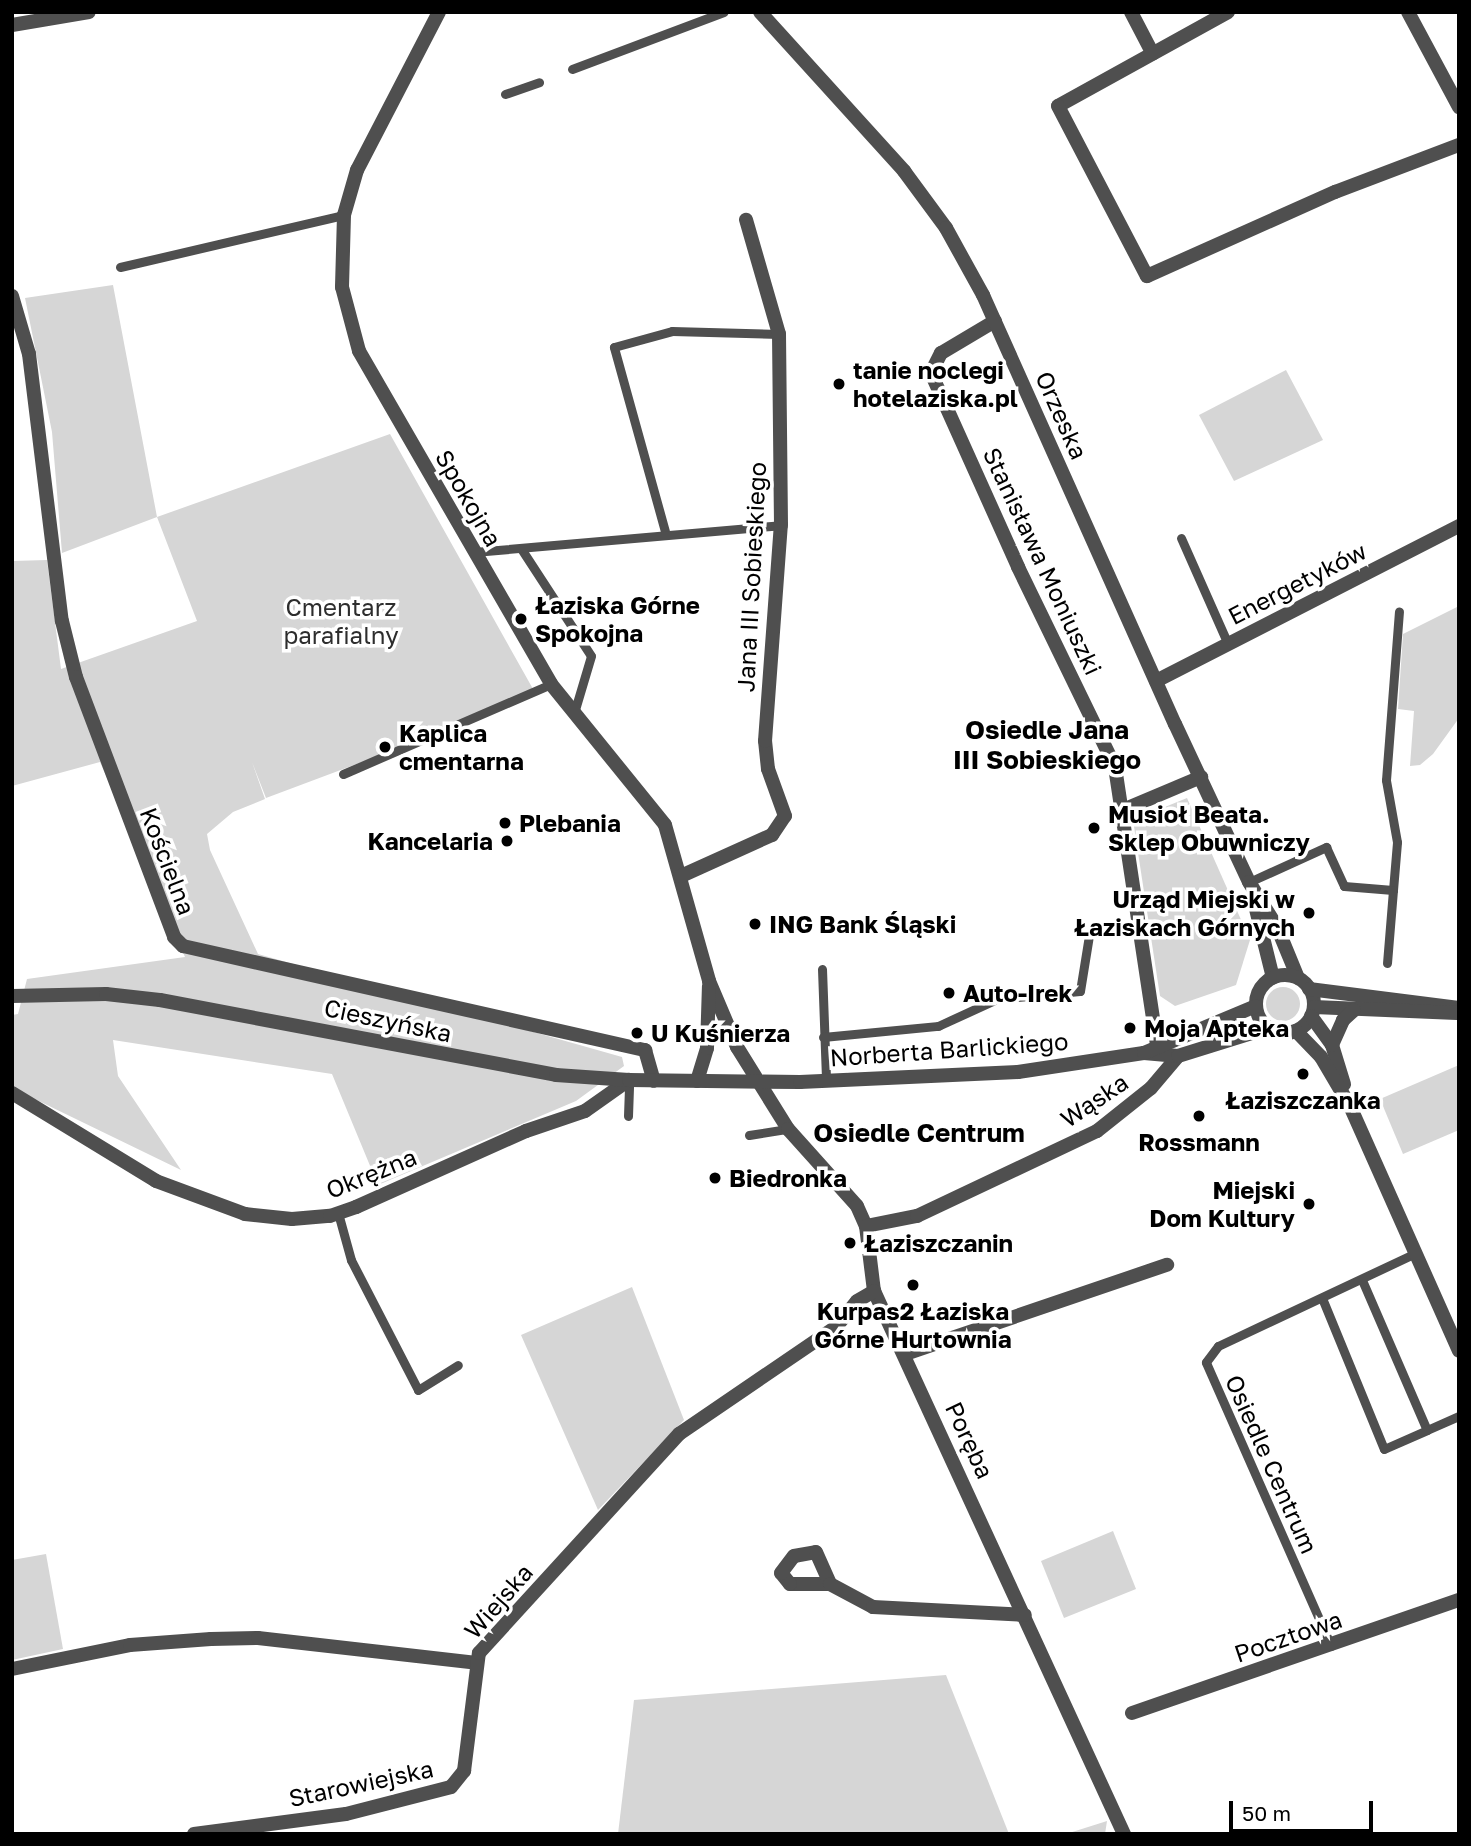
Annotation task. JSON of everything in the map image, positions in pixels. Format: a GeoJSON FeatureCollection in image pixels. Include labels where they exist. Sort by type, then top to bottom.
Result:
{"type":"FeatureCollection","features":[{"type":"Feature","properties":{"kind":"street"},"geometry":{"type":"LineString","coordinates":[[12,25],[89,12]]}},
{"type":"Feature","properties":{"kind":"street","name":"Spokojna"},"geometry":{"type":"LineString","coordinates":[[439,12],[357,170],[344,215],[342,287],[359,351],[551,684],[665,825],[709,981],[756,1082]]}},
{"type":"Feature","properties":{"kind":"street","name":"Orzeska"},"geometry":{"type":"LineString","coordinates":[[760,12],[904,171],[946,228],[995,321],[1156,681],[1249,882],[1278,926],[1298,978]]}},
{"type":"Feature","properties":{"kind":"street"},"geometry":{"type":"LineString","coordinates":[[1130,12],[1153,54]]}},
{"type":"Feature","properties":{"kind":"street"},"geometry":{"type":"LineString","coordinates":[[1227,12],[1058,106],[1147,276],[1335,192],[1459,145]]}},
{"type":"Feature","properties":{"kind":"street"},"geometry":{"type":"LineString","coordinates":[[1408,12],[1459,107]]}},
{"type":"Feature","properties":{"kind":"street","name":"Jana III Sobieskiego"},"geometry":{"type":"LineString","coordinates":[[681,876],[772,835],[785,816],[768,769],[765,741],[781,525],[779,334],[746,220]]}},
{"type":"Feature","properties":{"kind":"street","name":"Kościelna"},"geometry":{"type":"LineString","coordinates":[[12,296],[29,354],[62,621],[76,677],[174,937],[183,946],[645,1050],[654,1081]]}},
{"type":"Feature","properties":{"kind":"street","name":"Stanisława Moniuszki"},"geometry":{"type":"LineString","coordinates":[[995,321],[941,353],[931,373],[1018,567],[1106,744],[1123,810]]}},
{"type":"Feature","properties":{"kind":"street","name":"Energetyków"},"geometry":{"type":"LineString","coordinates":[[1156,681],[1459,526]]}},
{"type":"Feature","properties":{"kind":"street"},"geometry":{"type":"LineString","coordinates":[[1150,1049],[1140,923],[1123,810],[1201,777]]}},
{"type":"Feature","properties":{"kind":"street","name":"Orzeska"},"geometry":{"type":"LineString","coordinates":[[1249,882],[1273,978]]}},
{"type":"Feature","properties":{"kind":"street"},"geometry":{"type":"LineString","coordinates":[[1459,1010],[1309,989],[1298,978],[1273,978],[1257,995],[1256,1006],[1268,1028],[1296,1031],[1321,1057],[1350,1106],[1459,1351]]}},
{"type":"Feature","properties":{"kind":"street","name":"Spokojna"},"geometry":{"type":"LineString","coordinates":[[697,1081],[707,1048],[709,981]]}},
{"type":"Feature","properties":{"kind":"street"},"geometry":{"type":"LineString","coordinates":[[1309,989],[1312,1012],[1332,1045],[1350,1106]]}},
{"type":"Feature","properties":{"kind":"street","name":"Cieszyńska"},"geometry":{"type":"LineString","coordinates":[[12,996],[106,994],[160,1000],[556,1075],[654,1081],[756,1082]]}},
{"type":"Feature","properties":{"kind":"street","name":"Norberta Barlickiego"},"geometry":{"type":"LineString","coordinates":[[756,1082],[1018,1072],[1150,1049],[1256,1006]]}},
{"type":"Feature","properties":{"kind":"street"},"geometry":{"type":"LineString","coordinates":[[1332,1045],[1343,1020],[1354,1010]]}},
{"type":"Feature","properties":{"kind":"street"},"geometry":{"type":"LineString","coordinates":[[1296,1031],[1312,1012],[1459,1010]]}},
{"type":"Feature","properties":{"kind":"street","name":"Norberta Barlickiego"},"geometry":{"type":"LineString","coordinates":[[1150,1049],[1178,1056],[1268,1028]]}},
{"type":"Feature","properties":{"kind":"street","name":"Wąska"},"geometry":{"type":"LineString","coordinates":[[866,1226],[917,1216],[1097,1131],[1152,1088],[1178,1056]]}},
{"type":"Feature","properties":{"kind":"street","name":"Okrężna"},"geometry":{"type":"LineString","coordinates":[[12,1093],[156,1181],[245,1214],[292,1219],[338,1213],[526,1131],[585,1111],[629,1080]]}},
{"type":"Feature","properties":{"kind":"street","name":"Poręba"},"geometry":{"type":"LineString","coordinates":[[756,1082],[788,1129],[857,1206],[866,1226],[874,1291],[1025,1615],[1120,1830]]}},
{"type":"Feature","properties":{"kind":"street"},"geometry":{"type":"LineString","coordinates":[[905,1354],[1167,1265]]}},
{"type":"Feature","properties":{"kind":"street","name":"Wiejska"},"geometry":{"type":"LineString","coordinates":[[12,1669],[130,1645],[211,1639],[258,1639],[477,1663],[479,1653],[679,1434],[836,1327],[857,1301],[874,1291]]}},
{"type":"Feature","properties":{"kind":"street"},"geometry":{"type":"LineString","coordinates":[[830,1584],[873,1607],[1025,1615]]}},
{"type":"Feature","properties":{"kind":"street","name":"Pocztowa"},"geometry":{"type":"LineString","coordinates":[[1132,1713],[1459,1600]]}},
{"type":"Feature","properties":{"kind":"street","name":"Starowiejska"},"geometry":{"type":"LineString","coordinates":[[194,1834],[282,1828],[451,1787],[464,1771],[477,1663]]}},
{"type":"Feature","properties":{"kind":"lane"},"geometry":{"type":"LineString","coordinates":[[572,69],[724,12]]}},
{"type":"Feature","properties":{"kind":"lane"},"geometry":{"type":"LineString","coordinates":[[505,94],[539,82]]}},
{"type":"Feature","properties":{"kind":"lane"},"geometry":{"type":"LineString","coordinates":[[120,267],[344,215]]}},
{"type":"Feature","properties":{"kind":"lane"},"geometry":{"type":"LineString","coordinates":[[666,535],[614,347],[672,331],[779,334]]}},
{"type":"Feature","properties":{"kind":"lane"},"geometry":{"type":"LineString","coordinates":[[474,552],[522,550],[781,525]]}},
{"type":"Feature","properties":{"kind":"lane"},"geometry":{"type":"LineString","coordinates":[[1181,538],[1228,644]]}},
{"type":"Feature","properties":{"kind":"lane"},"geometry":{"type":"LineString","coordinates":[[522,550],[591,656],[574,715]]}},
{"type":"Feature","properties":{"kind":"lane"},"geometry":{"type":"LineString","coordinates":[[1387,963],[1396,842],[1386,780],[1399,612]]}},
{"type":"Feature","properties":{"kind":"lane"},"geometry":{"type":"LineString","coordinates":[[343,774],[551,684]]}},
{"type":"Feature","properties":{"kind":"lane"},"geometry":{"type":"LineString","coordinates":[[1249,882],[1326,847],[1344,886],[1393,890]]}},
{"type":"Feature","properties":{"kind":"lane"},"geometry":{"type":"LineString","coordinates":[[823,1037],[938,1026],[998,999],[1080,990],[1090,929],[1140,923]]}},
{"type":"Feature","properties":{"kind":"lane"},"geometry":{"type":"LineString","coordinates":[[822,969],[826,1080]]}},
{"type":"Feature","properties":{"kind":"lane"},"geometry":{"type":"LineString","coordinates":[[628,1116],[629,1080]]}},
{"type":"Feature","properties":{"kind":"lane"},"geometry":{"type":"LineString","coordinates":[[749,1135],[788,1129]]}},
{"type":"Feature","properties":{"kind":"lane"},"geometry":{"type":"LineString","coordinates":[[338,1213],[351,1260],[418,1390],[458,1365]]}},
{"type":"Feature","properties":{"kind":"lane","name":"Osiedle Centrum"},"geometry":{"type":"LineString","coordinates":[[1331,1646],[1206,1362],[1218,1346],[1416,1253]]}},
{"type":"Feature","properties":{"kind":"lane"},"geometry":{"type":"LineString","coordinates":[[1362,1280],[1427,1430]]}},
{"type":"Feature","properties":{"kind":"lane"},"geometry":{"type":"LineString","coordinates":[[1322,1298],[1384,1449],[1459,1416]]}},
{"type":"Feature","properties":{"kind":"green space"},"geometry":{"type":"Polygon","coordinates":[[[113,285],[157,517],[62,553],[52,432],[25,298],[113,285]]]}},
{"type":"Feature","properties":{"kind":"green space"},"geometry":{"type":"Polygon","coordinates":[[[1286,370],[1323,440],[1234,481],[1199,415],[1286,370]]]}},
{"type":"Feature","properties":{"kind":"green space","name":"Cmentarz parafialny"},"geometry":{"type":"Polygon","coordinates":[[[390,434],[533,689],[402,747],[266,798],[252,762],[265,799],[233,812],[207,834],[210,850],[258,954],[622,1057],[624,1066],[576,1101],[378,1185],[332,1074],[113,1040],[118,1076],[181,1170],[12,1088],[12,1015],[18,1014],[27,979],[185,957],[100,762],[12,786],[12,561],[47,560],[61,669],[197,621],[157,517],[390,434]]]}},
{"type":"Feature","properties":{"kind":"green space"},"geometry":{"type":"Polygon","coordinates":[[[1459,606],[1459,718],[1433,754],[1420,765],[1410,766],[1414,711],[1398,709],[1403,634],[1459,606]]]}},
{"type":"Feature","properties":{"kind":"green space"},"geometry":{"type":"Polygon","coordinates":[[[1187,798],[1250,940],[1236,985],[1175,1006],[1160,996],[1133,820],[1187,798]]]}},
{"type":"Feature","properties":{"kind":"green space"},"geometry":{"type":"Polygon","coordinates":[[[1283,987],[1295,992],[1300,1004],[1295,1016],[1283,1021],[1271,1016],[1266,1004],[1271,992],[1283,987]]]}},
{"type":"Feature","properties":{"kind":"green space"},"geometry":{"type":"Polygon","coordinates":[[[1459,1065],[1459,1130],[1403,1154],[1380,1099],[1459,1065]]]}},
{"type":"Feature","properties":{"kind":"green space"},"geometry":{"type":"Polygon","coordinates":[[[632,1287],[684,1420],[598,1510],[521,1335],[632,1287]]]}},
{"type":"Feature","properties":{"kind":"green space"},"geometry":{"type":"Polygon","coordinates":[[[1113,1531],[1136,1589],[1064,1618],[1041,1561],[1113,1531]]]}},
{"type":"Feature","properties":{"kind":"green space"},"geometry":{"type":"Polygon","coordinates":[[[46,1554],[63,1649],[12,1660],[12,1560],[46,1554]]]}},
{"type":"Feature","properties":{"kind":"green space"},"geometry":{"type":"Polygon","coordinates":[[[946,1675],[1009,1834],[618,1834],[634,1700],[946,1675]]]}},
{"type":"Feature","properties":{"kind":"green space"},"geometry":{"type":"Polygon","coordinates":[[[1107,1821],[1105,1834],[1066,1834],[1107,1821]]]}},
{"type":"Feature","properties":{"kind":"place","name":"tanie noclegi hotelaziska.pl"},"geometry":{"type":"Point","coordinates":[839,384]}},
{"type":"Feature","properties":{"kind":"place","name":"Łaziska Górne Spokojna"},"geometry":{"type":"Point","coordinates":[521,619]}},
{"type":"Feature","properties":{"kind":"place","name":"Kaplica cmentarna"},"geometry":{"type":"Point","coordinates":[385,747]}},
{"type":"Feature","properties":{"kind":"place","name":"Plebania"},"geometry":{"type":"Point","coordinates":[505,823]}},
{"type":"Feature","properties":{"kind":"place","name":"Musioł Beata. Sklep Obuwniczy"},"geometry":{"type":"Point","coordinates":[1094,828]}},
{"type":"Feature","properties":{"kind":"place","name":"Kancelaria"},"geometry":{"type":"Point","coordinates":[507,841]}},
{"type":"Feature","properties":{"kind":"place","name":"Urząd Miejski w Łaziskach Górnych"},"geometry":{"type":"Point","coordinates":[1309,913]}},
{"type":"Feature","properties":{"kind":"place","name":"ING Bank Śląski"},"geometry":{"type":"Point","coordinates":[755,924]}},
{"type":"Feature","properties":{"kind":"place","name":"Auto-Irek"},"geometry":{"type":"Point","coordinates":[949,993]}},
{"type":"Feature","properties":{"kind":"place","name":"Moja Apteka"},"geometry":{"type":"Point","coordinates":[1130,1028]}},
{"type":"Feature","properties":{"kind":"place","name":"U Kuśnierza"},"geometry":{"type":"Point","coordinates":[637,1033]}},
{"type":"Feature","properties":{"kind":"place","name":"Łaziszczanka"},"geometry":{"type":"Point","coordinates":[1303,1074]}},
{"type":"Feature","properties":{"kind":"place","name":"Rossmann"},"geometry":{"type":"Point","coordinates":[1199,1116]}},
{"type":"Feature","properties":{"kind":"place","name":"Biedronka"},"geometry":{"type":"Point","coordinates":[715,1178]}},
{"type":"Feature","properties":{"kind":"place","name":"Miejski Dom Kultury"},"geometry":{"type":"Point","coordinates":[1309,1204]}},
{"type":"Feature","properties":{"kind":"place","name":"Łaziszczanin"},"geometry":{"type":"Point","coordinates":[850,1243]}},
{"type":"Feature","properties":{"kind":"place","name":"Kurpas2 Łaziska Górne Hurtownia"},"geometry":{"type":"Point","coordinates":[913,1285]}},
{"type":"Feature","properties":{"kind":"district","name":"Osiedle Jana III Sobieskiego"},"geometry":{"type":"Point","coordinates":[1047,745]}},
{"type":"Feature","properties":{"kind":"district","name":"Osiedle Centrum"},"geometry":{"type":"Point","coordinates":[919,1133]}}]}
